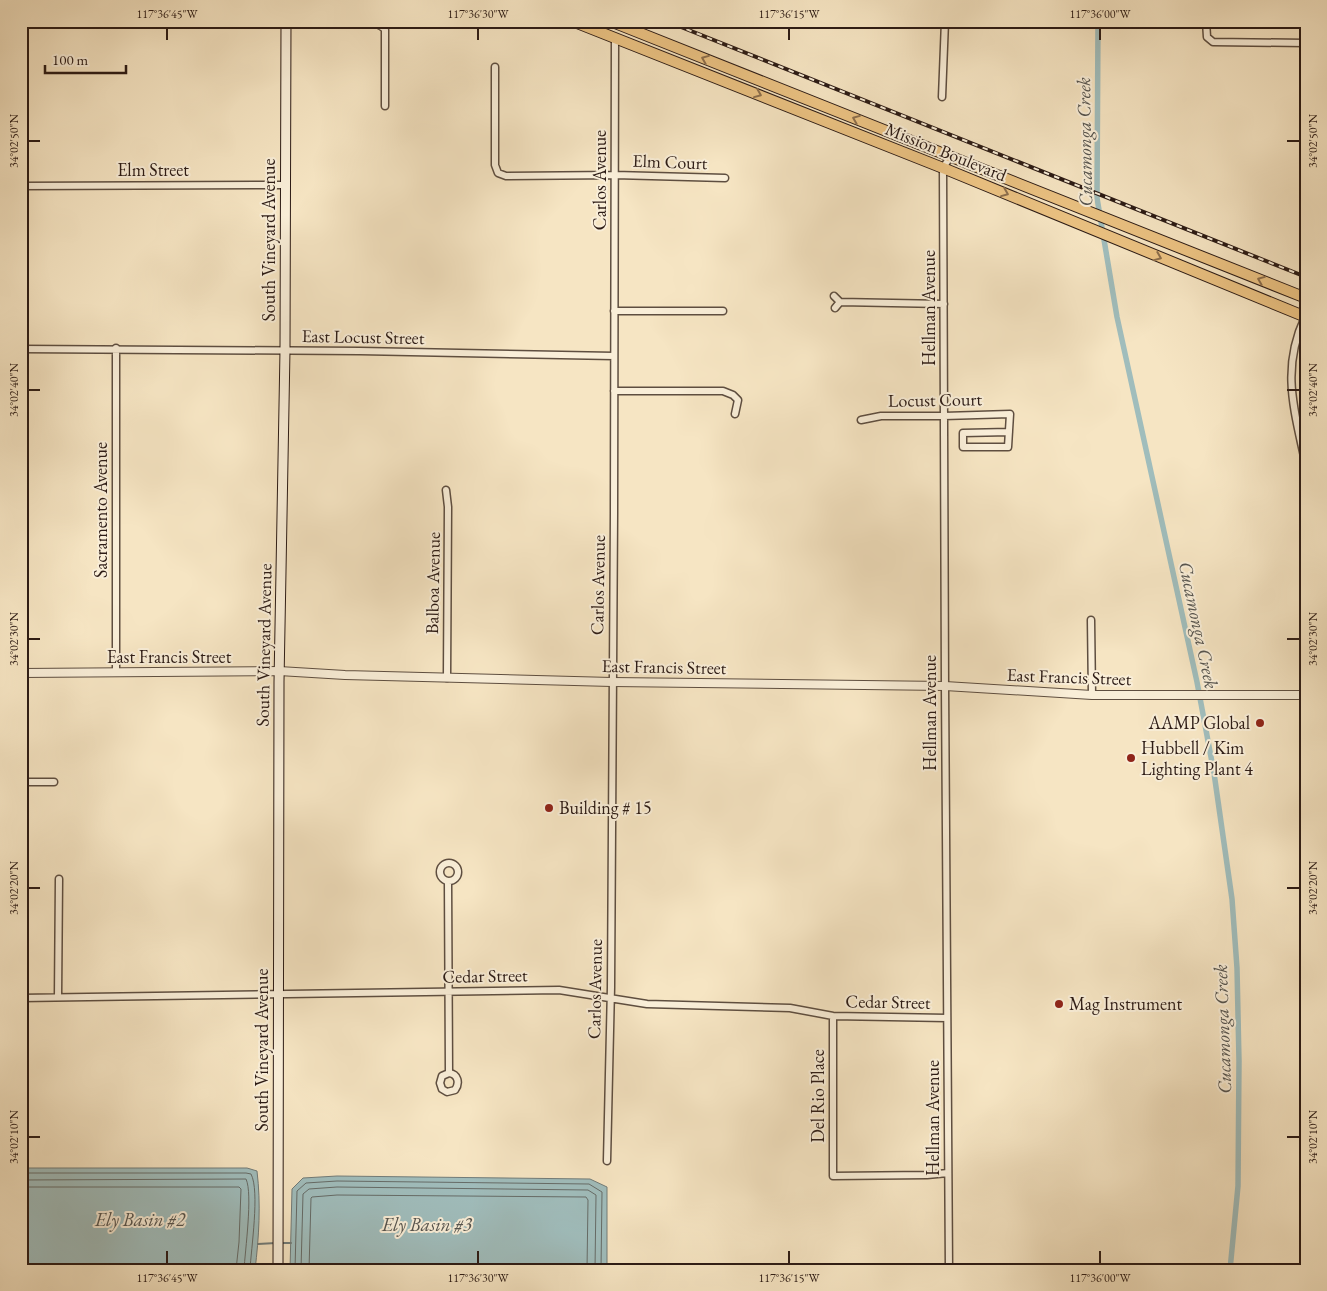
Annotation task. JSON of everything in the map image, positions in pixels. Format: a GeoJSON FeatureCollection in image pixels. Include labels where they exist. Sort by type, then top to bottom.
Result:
{"type":"FeatureCollection","features":[{"type":"Feature","properties":{"kind":"main road","name":"Mission Boulevard"},"geometry":{"type":"LineString","coordinates":[[572,21],[943,168],[1305,317]]}},
{"type":"Feature","properties":{"kind":"main road","name":"Mission Boulevard"},"geometry":{"type":"LineString","coordinates":[[610,21],[1306,298]]}},
{"type":"Feature","properties":{"kind":"main road","name":"South Vineyard Avenue"},"geometry":{"type":"LineString","coordinates":[[278,1270],[279,671],[284,350],[286,22]]}},
{"type":"Feature","properties":{"kind":"street"},"geometry":{"type":"LineString","coordinates":[[942,97],[945,21]]}},
{"type":"Feature","properties":{"kind":"street"},"geometry":{"type":"LineString","coordinates":[[1206,21],[1206,33],[1209,40],[1218,42],[1306,43]]}},
{"type":"Feature","properties":{"kind":"street"},"geometry":{"type":"LineString","coordinates":[[21,23],[286,22],[378,24],[385,30],[385,106]]}},
{"type":"Feature","properties":{"kind":"street","name":"Carlos Avenue"},"geometry":{"type":"LineString","coordinates":[[606,1162],[610,997],[615,175],[614,38]]}},
{"type":"Feature","properties":{"kind":"street"},"geometry":{"type":"LineString","coordinates":[[495,67],[495,165],[498,172],[506,176],[615,175]]}},
{"type":"Feature","properties":{"kind":"street"},"geometry":{"type":"LineString","coordinates":[[943,168],[950,157]]}},
{"type":"Feature","properties":{"kind":"street","name":"Hellman Avenue"},"geometry":{"type":"LineString","coordinates":[[943,168],[944,686],[949,1270]]}},
{"type":"Feature","properties":{"kind":"street","name":"Elm Court"},"geometry":{"type":"LineString","coordinates":[[615,175],[725,178]]}},
{"type":"Feature","properties":{"kind":"street","name":"Elm Street"},"geometry":{"type":"LineString","coordinates":[[21,186],[285,185]]}},
{"type":"Feature","properties":{"kind":"street"},"geometry":{"type":"LineString","coordinates":[[834,296],[840,302],[944,304]]}},
{"type":"Feature","properties":{"kind":"street"},"geometry":{"type":"LineString","coordinates":[[835,308],[840,302]]}},
{"type":"Feature","properties":{"kind":"street"},"geometry":{"type":"LineString","coordinates":[[614,311],[722,311]]}},
{"type":"Feature","properties":{"kind":"street"},"geometry":{"type":"LineString","coordinates":[[1305,317],[1290,366],[1291,394],[1306,466]]}},
{"type":"Feature","properties":{"kind":"street","name":"East Locust Street"},"geometry":{"type":"LineString","coordinates":[[21,349],[116,348],[614,356]]}},
{"type":"Feature","properties":{"kind":"street","name":"Sacramento Avenue"},"geometry":{"type":"LineString","coordinates":[[116,348],[116,672]]}},
{"type":"Feature","properties":{"kind":"street"},"geometry":{"type":"LineString","coordinates":[[614,391],[723,391],[733,395],[738,400],[735,414]]}},
{"type":"Feature","properties":{"kind":"street","name":"Locust Court"},"geometry":{"type":"LineString","coordinates":[[861,420],[881,416],[1010,414],[1009,432]]}},
{"type":"Feature","properties":{"kind":"street"},"geometry":{"type":"LineString","coordinates":[[1009,432],[1008,447],[963,448],[964,433],[1009,432]]}},
{"type":"Feature","properties":{"kind":"street","name":"Balboa Avenue"},"geometry":{"type":"LineString","coordinates":[[446,490],[448,507],[447,678]]}},
{"type":"Feature","properties":{"kind":"street"},"geometry":{"type":"LineString","coordinates":[[1091,620],[1092,695]]}},
{"type":"Feature","properties":{"kind":"street","name":"East Francis Street"},"geometry":{"type":"LineString","coordinates":[[21,672],[279,671],[345,675],[612,682],[944,686],[1092,695],[1306,695]]}},
{"type":"Feature","properties":{"kind":"street"},"geometry":{"type":"LineString","coordinates":[[21,782],[54,782]]}},
{"type":"Feature","properties":{"kind":"street"},"geometry":{"type":"LineString","coordinates":[[58,997],[59,879]]}},
{"type":"Feature","properties":{"kind":"street"},"geometry":{"type":"LineString","coordinates":[[448,881],[449,1073]]}},
{"type":"Feature","properties":{"kind":"street","name":"Cedar Street"},"geometry":{"type":"LineString","coordinates":[[21,998],[559,990],[647,1004],[790,1008],[832,1016],[947,1018]]}},
{"type":"Feature","properties":{"kind":"street","name":"Del Rio Place"},"geometry":{"type":"LineString","coordinates":[[832,1016],[832,1176],[948,1173]]}},
{"type":"Feature","properties":{"kind":"water","name":"Ely Basin #2"},"geometry":{"type":"Polygon","coordinates":[[[21,1168],[247,1168],[257,1171],[259,1220],[255,1270],[21,1270],[21,1168]]]}},
{"type":"Feature","properties":{"kind":"water","name":"Ely Basin #3"},"geometry":{"type":"Polygon","coordinates":[[[337,1176],[590,1179],[607,1187],[607,1265],[605,1270],[290,1270],[292,1189],[303,1178],[337,1176]]]}},
{"type":"Feature","properties":{"kind":"waterway","name":"Cucamonga Creek"},"geometry":{"type":"LineString","coordinates":[[1098,21],[1097,198],[1117,317],[1197,682],[1214,773],[1232,899],[1237,968],[1239,1061],[1238,1186],[1230,1270]]}},
{"type":"Feature","properties":{"kind":"waterway"},"geometry":{"type":"LineString","coordinates":[[258,1244],[276,1243]]}},
{"type":"Feature","properties":{"kind":"waterway"},"geometry":{"type":"LineString","coordinates":[[280,1243],[291,1243]]}},
{"type":"Feature","properties":{"kind":"railway"},"geometry":{"type":"LineString","coordinates":[[666,21],[1306,277]]}},
{"type":"Feature","properties":{"kind":"place","name":"AAMP Global"},"geometry":{"type":"Point","coordinates":[1260,723]}},
{"type":"Feature","properties":{"kind":"place","name":"Hubbell / Kim Lighting Plant 4"},"geometry":{"type":"Point","coordinates":[1131,758]}},
{"type":"Feature","properties":{"kind":"place","name":"Building # 15"},"geometry":{"type":"Point","coordinates":[549,808]}},
{"type":"Feature","properties":{"kind":"place","name":"Mag Instrument"},"geometry":{"type":"Point","coordinates":[1059,1004]}}]}
